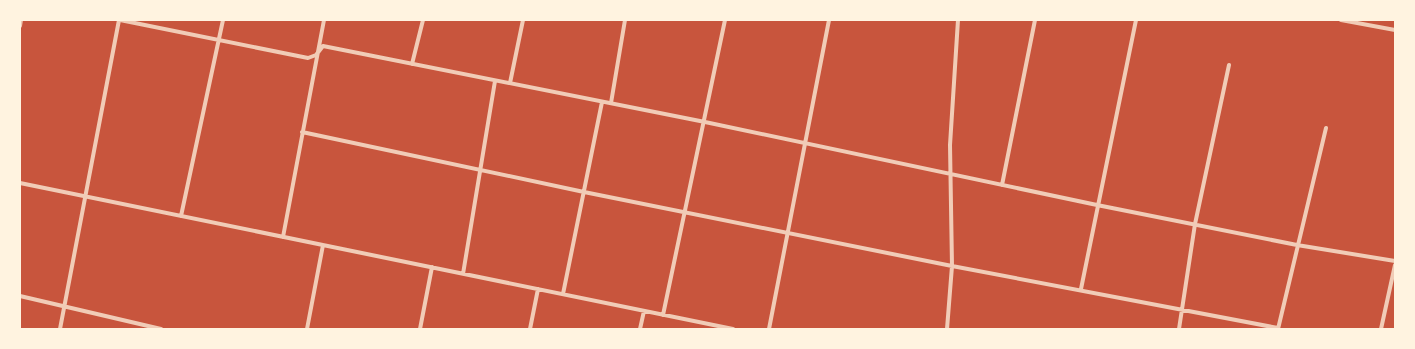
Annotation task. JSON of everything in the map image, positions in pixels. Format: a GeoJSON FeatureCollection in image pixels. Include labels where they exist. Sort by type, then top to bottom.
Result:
{"type":"FeatureCollection","features":[{"type":"Feature","properties":{"kind":"street"},"geometry":{"type":"LineString","coordinates":[[20,26],[21,20]]}},
{"type":"Feature","properties":{"kind":"street"},"geometry":{"type":"LineString","coordinates":[[60,329],[119,20],[308,58],[316,55],[323,46],[705,122],[1097,205],[1297,244],[1395,261]]}},
{"type":"Feature","properties":{"kind":"street"},"geometry":{"type":"LineString","coordinates":[[181,216],[223,20]]}},
{"type":"Feature","properties":{"kind":"street"},"geometry":{"type":"LineString","coordinates":[[283,237],[316,55],[324,20]]}},
{"type":"Feature","properties":{"kind":"street"},"geometry":{"type":"LineString","coordinates":[[412,64],[423,20]]}},
{"type":"Feature","properties":{"kind":"street"},"geometry":{"type":"LineString","coordinates":[[510,83],[523,20]]}},
{"type":"Feature","properties":{"kind":"street"},"geometry":{"type":"LineString","coordinates":[[611,103],[625,20]]}},
{"type":"Feature","properties":{"kind":"street"},"geometry":{"type":"LineString","coordinates":[[663,315],[705,122],[725,20]]}},
{"type":"Feature","properties":{"kind":"street"},"geometry":{"type":"LineString","coordinates":[[769,329],[829,20]]}},
{"type":"Feature","properties":{"kind":"street"},"geometry":{"type":"LineString","coordinates":[[947,329],[952,266],[950,145],[958,20]]}},
{"type":"Feature","properties":{"kind":"street"},"geometry":{"type":"LineString","coordinates":[[1002,185],[1035,20]]}},
{"type":"Feature","properties":{"kind":"street"},"geometry":{"type":"LineString","coordinates":[[1081,290],[1097,205],[1136,20]]}},
{"type":"Feature","properties":{"kind":"street"},"geometry":{"type":"LineString","coordinates":[[1342,20],[1395,30]]}},
{"type":"Feature","properties":{"kind":"street"},"geometry":{"type":"LineString","coordinates":[[1179,329],[1195,224],[1229,65]]}},
{"type":"Feature","properties":{"kind":"street"},"geometry":{"type":"LineString","coordinates":[[463,274],[495,81]]}},
{"type":"Feature","properties":{"kind":"street"},"geometry":{"type":"LineString","coordinates":[[563,294],[602,102]]}},
{"type":"Feature","properties":{"kind":"street"},"geometry":{"type":"LineString","coordinates":[[302,132],[584,192],[952,266],[1278,328],[1326,128]]}},
{"type":"Feature","properties":{"kind":"street"},"geometry":{"type":"LineString","coordinates":[[20,183],[733,329]]}},
{"type":"Feature","properties":{"kind":"street"},"geometry":{"type":"LineString","coordinates":[[307,329],[323,245]]}},
{"type":"Feature","properties":{"kind":"street"},"geometry":{"type":"LineString","coordinates":[[1381,329],[1395,265]]}},
{"type":"Feature","properties":{"kind":"street"},"geometry":{"type":"LineString","coordinates":[[420,329],[432,268]]}},
{"type":"Feature","properties":{"kind":"street"},"geometry":{"type":"LineString","coordinates":[[530,329],[538,289]]}},
{"type":"Feature","properties":{"kind":"street"},"geometry":{"type":"LineString","coordinates":[[20,296],[64,308],[161,329]]}},
{"type":"Feature","properties":{"kind":"street"},"geometry":{"type":"LineString","coordinates":[[640,329],[644,311]]}}]}
